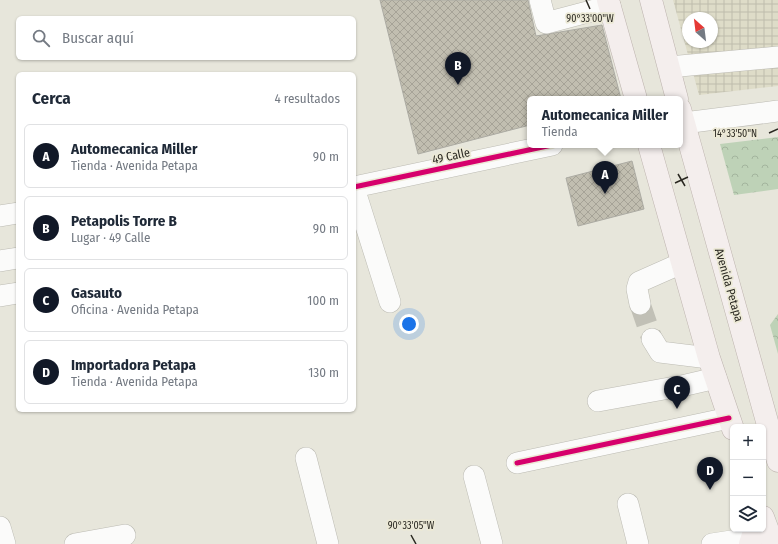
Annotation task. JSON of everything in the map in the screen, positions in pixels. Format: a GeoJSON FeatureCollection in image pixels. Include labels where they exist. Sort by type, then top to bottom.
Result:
{"type":"FeatureCollection","features":[{"type":"Feature","properties":{"kind":"main road"},"geometry":{"type":"LineString","coordinates":[[650,0],[676,96]]}},
{"type":"Feature","properties":{"kind":"main road"},"geometry":{"type":"LineString","coordinates":[[609,3],[635,96]]}},
{"type":"Feature","properties":{"kind":"main road","name":"Avenida Petapa"},"geometry":{"type":"LineString","coordinates":[[683,120],[778,460]]}},
{"type":"Feature","properties":{"kind":"main road"},"geometry":{"type":"LineString","coordinates":[[650,148],[712,368],[731,424]]}},
{"type":"Feature","properties":{"kind":"main road"},"geometry":{"type":"LineString","coordinates":[[766,525],[773,544]]}},
{"type":"Feature","properties":{"kind":"street"},"geometry":{"type":"LineString","coordinates":[[540,0],[546,23],[609,3]]}},
{"type":"Feature","properties":{"kind":"street"},"geometry":{"type":"LineString","coordinates":[[669,67],[778,57]]}},
{"type":"Feature","properties":{"kind":"street"},"geometry":{"type":"LineString","coordinates":[[683,116],[778,111]]}},
{"type":"Feature","properties":{"kind":"street","name":"49 Calle"},"geometry":{"type":"LineString","coordinates":[[356,187],[538,148]]}},
{"type":"Feature","properties":{"kind":"street"},"geometry":{"type":"LineString","coordinates":[[356,193],[390,302]]}},
{"type":"Feature","properties":{"kind":"street"},"geometry":{"type":"LineString","coordinates":[[0,216],[16,213]]}},
{"type":"Feature","properties":{"kind":"street"},"geometry":{"type":"LineString","coordinates":[[0,261],[16,258]]}},
{"type":"Feature","properties":{"kind":"street"},"geometry":{"type":"LineString","coordinates":[[640,304],[637,289],[639,282],[682,262]]}},
{"type":"Feature","properties":{"kind":"street"},"geometry":{"type":"LineString","coordinates":[[0,296],[16,293]]}},
{"type":"Feature","properties":{"kind":"street"},"geometry":{"type":"LineString","coordinates":[[652,339],[660,352],[712,368]]}},
{"type":"Feature","properties":{"kind":"street"},"geometry":{"type":"LineString","coordinates":[[598,400],[686,385],[712,368]]}},
{"type":"Feature","properties":{"kind":"street"},"geometry":{"type":"LineString","coordinates":[[517,463],[730,424]]}},
{"type":"Feature","properties":{"kind":"street"},"geometry":{"type":"LineString","coordinates":[[306,458],[328,544]]}},
{"type":"Feature","properties":{"kind":"street"},"geometry":{"type":"LineString","coordinates":[[474,476],[492,544]]}},
{"type":"Feature","properties":{"kind":"street"},"geometry":{"type":"LineString","coordinates":[[628,504],[638,544]]}},
{"type":"Feature","properties":{"kind":"street"},"geometry":{"type":"LineString","coordinates":[[0,528],[5,544]]}},
{"type":"Feature","properties":{"kind":"street"},"geometry":{"type":"LineString","coordinates":[[75,544],[125,535]]}},
{"type":"Feature","properties":{"kind":"street"},"geometry":{"type":"LineString","coordinates":[[712,544],[756,539]]}},
{"type":"Feature","properties":{"kind":"shaded area"},"geometry":{"type":"Polygon","coordinates":[[[673,0],[778,0],[778,86],[699,95],[686,48],[718,48],[718,12],[682,12],[682,33],[673,0]]]}},
{"type":"Feature","properties":{"kind":"green space"},"geometry":{"type":"Polygon","coordinates":[[[778,137],[778,189],[734,195],[720,144],[778,137]]]}},
{"type":"Feature","properties":{"kind":"green space"},"geometry":{"type":"Polygon","coordinates":[[[778,314],[778,354],[770,325],[778,314]]]}},
{"type":"Feature","properties":{"kind":"building"},"geometry":{"type":"Polygon","coordinates":[[[380,0],[528,0],[536,36],[602,25],[620,96],[527,96],[527,126],[418,154],[380,0]]]}},
{"type":"Feature","properties":{"kind":"building"},"geometry":{"type":"Polygon","coordinates":[[[632,161],[644,209],[578,226],[566,178],[632,161]]]}},
{"type":"Feature","properties":{"kind":"tunnel"},"geometry":{"type":"LineString","coordinates":[[640,304],[652,339]]}},
{"type":"Feature","properties":{"kind":"cycle path"},"geometry":{"type":"LineString","coordinates":[[356,187],[538,148]]}},
{"type":"Feature","properties":{"kind":"cycle path"},"geometry":{"type":"LineString","coordinates":[[517,463],[729,418]]}},
{"type":"Feature","properties":{"kind":"place","name":"Petapolis Torre B"},"geometry":{"type":"Point","coordinates":[458,85]}},
{"type":"Feature","properties":{"kind":"place","name":"Automecanica Miller"},"geometry":{"type":"Point","coordinates":[605,194]}},
{"type":"Feature","properties":{"kind":"place","name":"Gasauto"},"geometry":{"type":"Point","coordinates":[677,409]}},
{"type":"Feature","properties":{"kind":"place","name":"Importadora Petapa"},"geometry":{"type":"Point","coordinates":[710,490]}}]}
